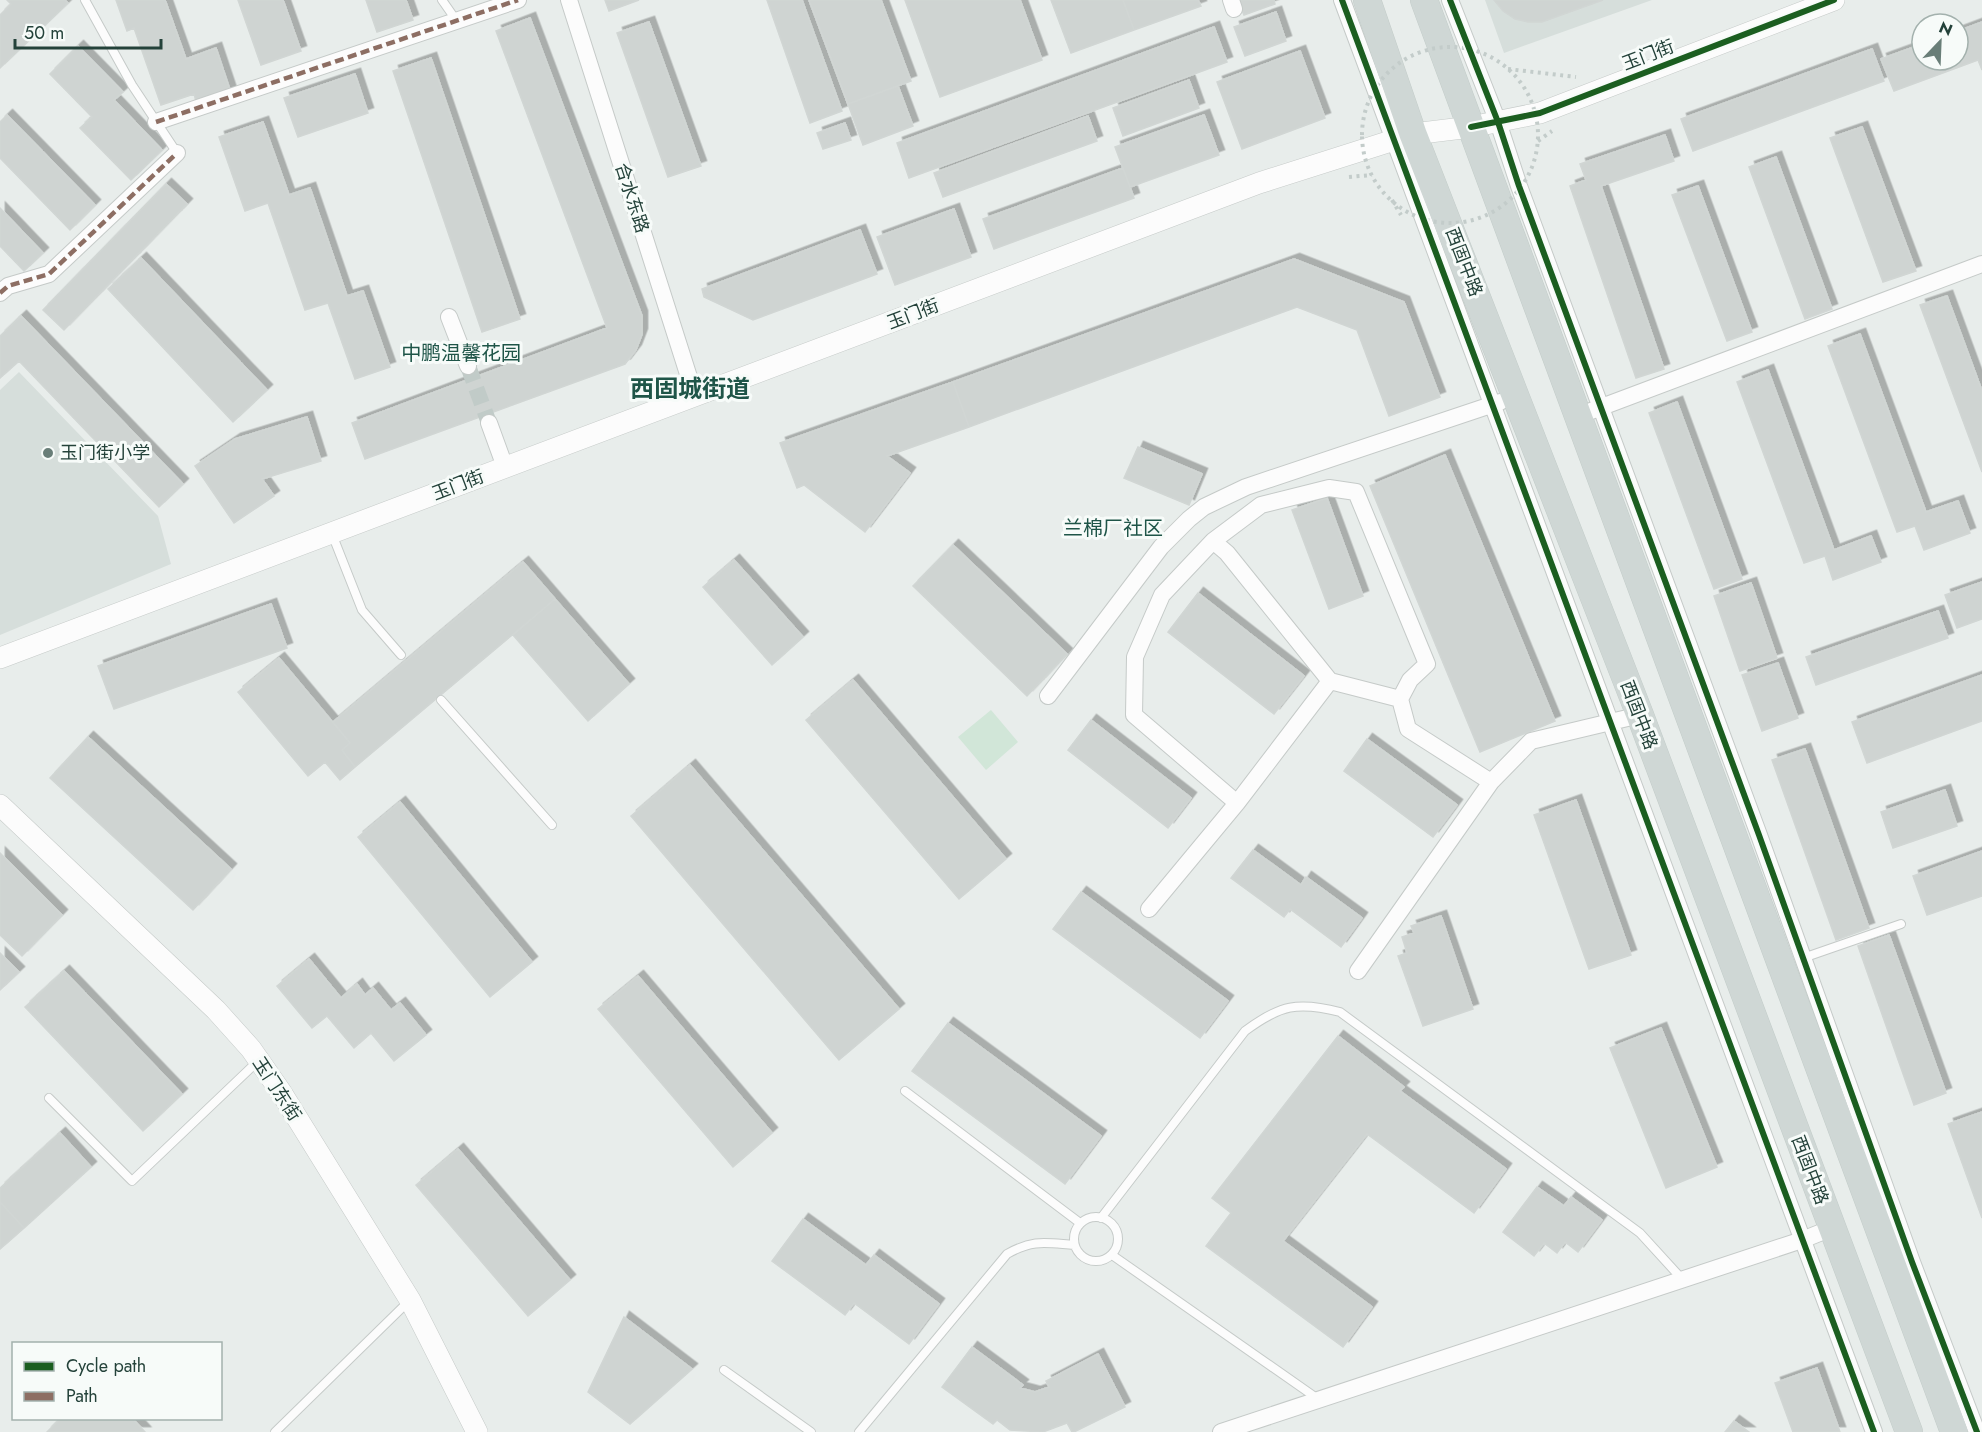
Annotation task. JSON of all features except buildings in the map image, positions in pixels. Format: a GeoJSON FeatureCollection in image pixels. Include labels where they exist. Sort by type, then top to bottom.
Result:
{"type":"FeatureCollection","features":[{"type":"Feature","properties":{"kind":"main road","name":"西固中路"},"geometry":{"type":"LineString","coordinates":[[1367,0],[1403,136],[1516,397],[1640,716],[1909,1432]]}},
{"type":"Feature","properties":{"kind":"main road"},"geometry":{"type":"LineString","coordinates":[[1424,0],[1471,127],[1590,411],[1954,1432]]}},
{"type":"Feature","properties":{"kind":"street"},"geometry":{"type":"LineString","coordinates":[[156,122],[518,0]]}},
{"type":"Feature","properties":{"kind":"street","name":"合水东路"},"geometry":{"type":"LineString","coordinates":[[569,0],[695,396]]}},
{"type":"Feature","properties":{"kind":"street"},"geometry":{"type":"LineString","coordinates":[[1342,0],[1403,136],[1491,405],[1874,1432]]}},
{"type":"Feature","properties":{"kind":"street"},"geometry":{"type":"LineString","coordinates":[[1450,0],[1498,122],[1590,411],[1803,958],[1912,1262],[1977,1432]]}},
{"type":"Feature","properties":{"kind":"street","name":"玉门街"},"geometry":{"type":"LineString","coordinates":[[0,658],[1259,183],[1403,136],[1471,127],[1540,114],[1834,0]]}},
{"type":"Feature","properties":{"kind":"street"},"geometry":{"type":"LineString","coordinates":[[0,293],[8,286],[49,274],[177,153]]}},
{"type":"Feature","properties":{"kind":"street"},"geometry":{"type":"LineString","coordinates":[[1590,411],[1982,264]]}},
{"type":"Feature","properties":{"kind":"street"},"geometry":{"type":"LineString","coordinates":[[450,317],[468,366]]}},
{"type":"Feature","properties":{"kind":"street"},"geometry":{"type":"LineString","coordinates":[[1048,696],[1161,547],[1204,507],[1246,487],[1516,397]]}},
{"type":"Feature","properties":{"kind":"street"},"geometry":{"type":"LineString","coordinates":[[489,423],[505,467]]}},
{"type":"Feature","properties":{"kind":"street"},"geometry":{"type":"LineString","coordinates":[[1237,803],[1134,715],[1135,657],[1162,595],[1213,541],[1261,506],[1329,488],[1356,492],[1427,664],[1410,680],[1400,699],[1408,729],[1491,782]]}},
{"type":"Feature","properties":{"kind":"street"},"geometry":{"type":"LineString","coordinates":[[1213,541],[1227,553],[1330,681],[1400,699]]}},
{"type":"Feature","properties":{"kind":"street"},"geometry":{"type":"LineString","coordinates":[[1149,909],[1237,803],[1330,681]]}},
{"type":"Feature","properties":{"kind":"street"},"geometry":{"type":"LineString","coordinates":[[1358,971],[1491,782],[1531,741],[1640,716]]}},
{"type":"Feature","properties":{"kind":"street","name":"玉门东街"},"geometry":{"type":"LineString","coordinates":[[0,805],[216,1010],[259,1059],[410,1300],[477,1432]]}},
{"type":"Feature","properties":{"kind":"street"},"geometry":{"type":"LineString","coordinates":[[1221,1432],[1802,1240],[1832,1228]]}},
{"type":"Feature","properties":{"kind":"lane"},"geometry":{"type":"LineString","coordinates":[[85,0],[132,85],[177,153]]}},
{"type":"Feature","properties":{"kind":"lane"},"geometry":{"type":"LineString","coordinates":[[442,0],[456,20]]}},
{"type":"Feature","properties":{"kind":"lane"},"geometry":{"type":"LineString","coordinates":[[331,533],[362,610],[401,655]]}},
{"type":"Feature","properties":{"kind":"lane"},"geometry":{"type":"LineString","coordinates":[[441,700],[552,825]]}},
{"type":"Feature","properties":{"kind":"lane"},"geometry":{"type":"LineString","coordinates":[[1803,958],[1901,924]]}},
{"type":"Feature","properties":{"kind":"lane"},"geometry":{"type":"LineString","coordinates":[[1101,1218],[1245,1030],[1266,1015],[1290,1006],[1315,1005],[1340,1012],[1640,1233],[1682,1280]]}},
{"type":"Feature","properties":{"kind":"lane"},"geometry":{"type":"LineString","coordinates":[[49,1098],[132,1181],[259,1059]]}},
{"type":"Feature","properties":{"kind":"lane"},"geometry":{"type":"LineString","coordinates":[[905,1091],[1080,1223]]}},
{"type":"Feature","properties":{"kind":"lane"},"geometry":{"type":"LineString","coordinates":[[1094,1217],[1101,1218],[1114,1226],[1118,1241],[1112,1255],[1105,1259],[1090,1261],[1077,1252],[1073,1237],[1080,1223],[1094,1217]]}},
{"type":"Feature","properties":{"kind":"lane"},"geometry":{"type":"LineString","coordinates":[[859,1432],[1007,1254],[1020,1246],[1035,1242],[1074,1245]]}},
{"type":"Feature","properties":{"kind":"lane"},"geometry":{"type":"LineString","coordinates":[[1112,1255],[1318,1400]]}},
{"type":"Feature","properties":{"kind":"lane"},"geometry":{"type":"LineString","coordinates":[[275,1432],[410,1300]]}},
{"type":"Feature","properties":{"kind":"lane"},"geometry":{"type":"LineString","coordinates":[[724,1370],[812,1432]]}},
{"type":"Feature","properties":{"kind":"path"},"geometry":{"type":"LineString","coordinates":[[1508,69],[1528,94],[1537,125],[1538,141],[1532,165],[1521,186],[1510,198],[1483,216],[1468,221],[1435,221],[1419,217],[1392,200],[1372,175],[1362,144],[1364,112],[1370,97],[1389,71],[1416,53],[1432,48],[1448,47],[1480,52],[1508,69],[1619,83]]}},
{"type":"Feature","properties":{"kind":"shaded area"},"geometry":{"type":"Polygon","coordinates":[[[1485,0],[1652,0],[1504,53],[1485,0]]]}},
{"type":"Feature","properties":{"kind":"shaded area","name":"玉门街小学"},"geometry":{"type":"Polygon","coordinates":[[[19,372],[158,516],[171,564],[0,635],[0,390],[19,372]]]}},
{"type":"Feature","properties":{"kind":"green space"},"geometry":{"type":"Polygon","coordinates":[[[991,710],[1018,742],[986,770],[958,737],[991,710]]]}},
{"type":"Feature","properties":{"kind":"tunnel"},"geometry":{"type":"LineString","coordinates":[[468,366],[489,423]]}},
{"type":"Feature","properties":{"kind":"marked path"},"geometry":{"type":"LineString","coordinates":[[156,122],[518,0]]}},
{"type":"Feature","properties":{"kind":"marked path"},"geometry":{"type":"LineString","coordinates":[[0,293],[8,286],[49,274],[177,153]]}},
{"type":"Feature","properties":{"kind":"cycle path"},"geometry":{"type":"LineString","coordinates":[[1342,0],[1874,1432]]}},
{"type":"Feature","properties":{"kind":"cycle path"},"geometry":{"type":"LineString","coordinates":[[1450,0],[1498,122],[1519,186],[1759,835],[1912,1262],[1977,1432]]}},
{"type":"Feature","properties":{"kind":"cycle path"},"geometry":{"type":"LineString","coordinates":[[1471,127],[1540,113],[1834,0]]}},
{"type":"Feature","properties":{"kind":"place","name":"玉门街小学"},"geometry":{"type":"Point","coordinates":[48,453]}},
{"type":"Feature","properties":{"kind":"district","name":"中鹏温馨花园"},"geometry":{"type":"Point","coordinates":[461,353]}},
{"type":"Feature","properties":{"kind":"district","name":"西固城街道"},"geometry":{"type":"Point","coordinates":[690,388]}},
{"type":"Feature","properties":{"kind":"district","name":"兰棉厂社区"},"geometry":{"type":"Point","coordinates":[1113,528]}}]}
